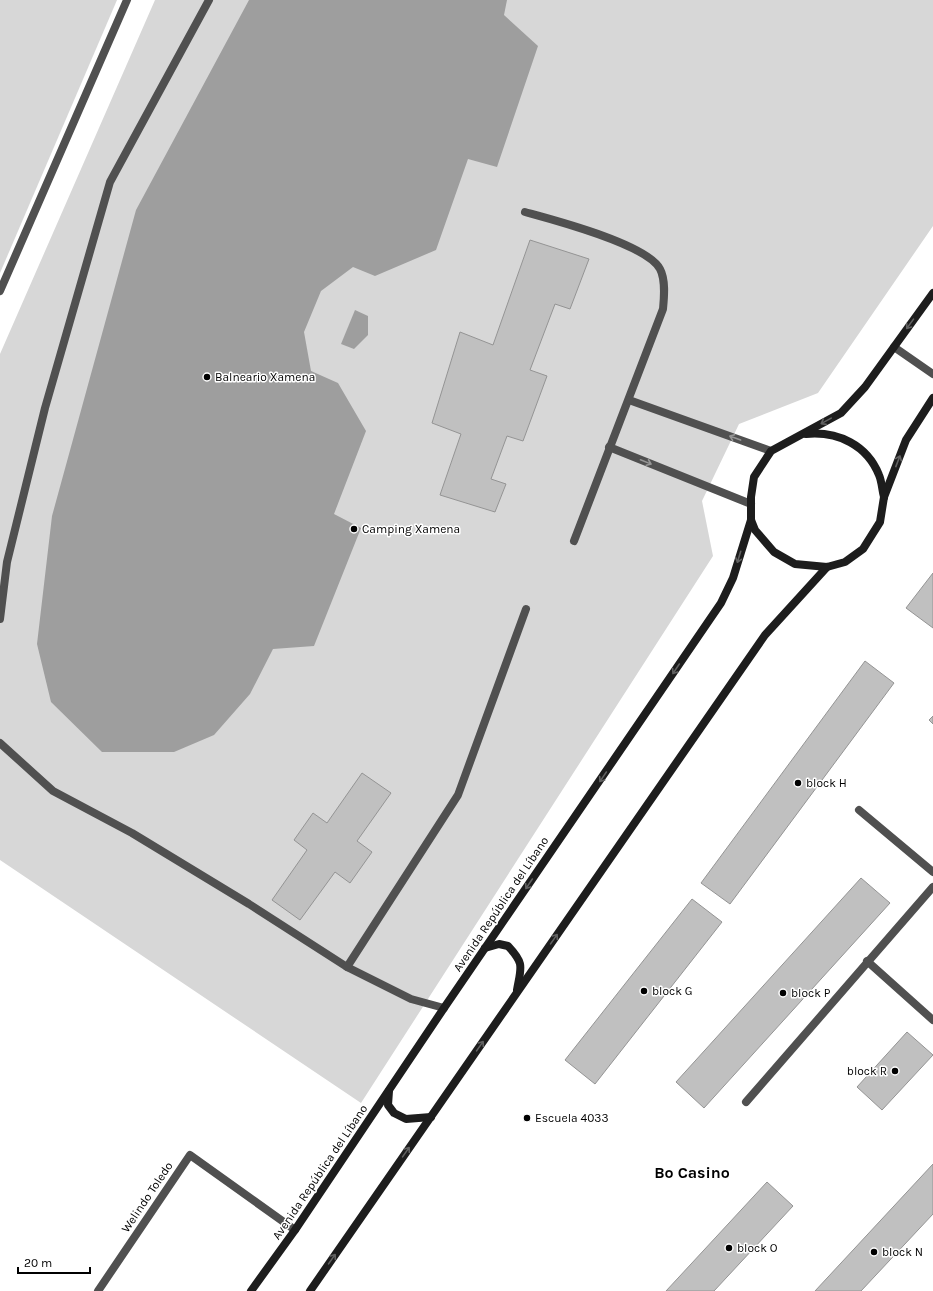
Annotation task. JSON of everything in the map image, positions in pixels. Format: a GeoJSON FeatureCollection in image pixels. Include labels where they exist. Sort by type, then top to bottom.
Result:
{"type":"FeatureCollection","features":[{"type":"Feature","properties":{"kind":"street"},"geometry":{"type":"LineString","coordinates":[[0,291],[127,0]]}},
{"type":"Feature","properties":{"kind":"street"},"geometry":{"type":"LineString","coordinates":[[0,619],[7,562],[45,408],[110,182],[209,0]]}},
{"type":"Feature","properties":{"kind":"street"},"geometry":{"type":"LineString","coordinates":[[525,212],[572,225],[633,248],[651,258],[661,270],[664,287],[663,309],[574,541]]}},
{"type":"Feature","properties":{"kind":"street"},"geometry":{"type":"LineString","coordinates":[[933,292],[865,387],[841,413],[771,451],[754,477],[750,497],[751,520],[755,530],[774,552],[794,564],[827,567],[845,562],[863,550],[880,522],[884,497],[906,440],[933,398]]}},
{"type":"Feature","properties":{"kind":"street"},"geometry":{"type":"LineString","coordinates":[[894,347],[933,374]]}},
{"type":"Feature","properties":{"kind":"street"},"geometry":{"type":"LineString","coordinates":[[629,400],[771,451]]}},
{"type":"Feature","properties":{"kind":"street"},"geometry":{"type":"LineString","coordinates":[[802,435],[817,433],[845,438],[865,453],[874,464],[880,477],[884,497]]}},
{"type":"Feature","properties":{"kind":"street"},"geometry":{"type":"LineString","coordinates":[[610,447],[751,504]]}},
{"type":"Feature","properties":{"kind":"street","name":"Avenida República del Líbano"},"geometry":{"type":"LineString","coordinates":[[251,1291],[295,1230],[444,1008],[721,603],[733,578],[751,520]]}},
{"type":"Feature","properties":{"kind":"street"},"geometry":{"type":"LineString","coordinates":[[310,1291],[765,635],[827,567]]}},
{"type":"Feature","properties":{"kind":"street"},"geometry":{"type":"LineString","coordinates":[[347,967],[458,795],[526,609]]}},
{"type":"Feature","properties":{"kind":"street"},"geometry":{"type":"LineString","coordinates":[[0,743],[53,791],[132,833],[249,904],[347,967],[411,1000],[444,1008]]}},
{"type":"Feature","properties":{"kind":"street"},"geometry":{"type":"LineString","coordinates":[[859,810],[933,872]]}},
{"type":"Feature","properties":{"kind":"street"},"geometry":{"type":"LineString","coordinates":[[746,1102],[933,887]]}},
{"type":"Feature","properties":{"kind":"street"},"geometry":{"type":"LineString","coordinates":[[485,948],[499,944],[508,946],[519,957],[521,968],[517,993]]}},
{"type":"Feature","properties":{"kind":"street"},"geometry":{"type":"LineString","coordinates":[[868,961],[933,1020]]}},
{"type":"Feature","properties":{"kind":"street"},"geometry":{"type":"LineString","coordinates":[[390,1090],[388,1105],[394,1113],[406,1119],[431,1117]]}},
{"type":"Feature","properties":{"kind":"street","name":"Welindo Toledo"},"geometry":{"type":"LineString","coordinates":[[98,1291],[190,1155],[295,1230]]}},
{"type":"Feature","properties":{"kind":"shaded area"},"geometry":{"type":"Polygon","coordinates":[[[0,0],[117,0],[0,273],[0,0]]]}},
{"type":"Feature","properties":{"kind":"shaded area","name":"Camping Xamena"},"geometry":{"type":"Polygon","coordinates":[[[155,0],[933,0],[933,226],[818,393],[739,424],[702,501],[713,556],[361,1103],[0,860],[0,354],[155,0]]]}},
{"type":"Feature","properties":{"kind":"shaded area","name":"Balneario Xamena"},"geometry":{"type":"Polygon","coordinates":[[[249,0],[507,0],[504,15],[538,46],[497,167],[468,159],[436,250],[375,276],[353,267],[321,291],[304,332],[311,371],[338,383],[366,431],[334,514],[361,528],[314,646],[273,649],[250,694],[214,735],[174,752],[102,752],[51,702],[37,644],[52,516],[136,210],[249,0]]]}},
{"type":"Feature","properties":{"kind":"shaded area"},"geometry":{"type":"Polygon","coordinates":[[[355,310],[368,316],[368,335],[354,349],[341,344],[355,310]]]}},
{"type":"Feature","properties":{"kind":"building"},"geometry":{"type":"Polygon","coordinates":[[[530,240],[589,259],[570,309],[555,304],[530,370],[547,376],[523,441],[507,436],[491,479],[506,484],[495,512],[440,495],[461,434],[432,423],[460,332],[493,345],[530,240]]]}},
{"type":"Feature","properties":{"kind":"building"},"geometry":{"type":"Polygon","coordinates":[[[933,573],[933,628],[906,608],[933,573]]]}},
{"type":"Feature","properties":{"kind":"building","name":"block H"},"geometry":{"type":"Polygon","coordinates":[[[865,661],[894,683],[730,904],[701,883],[865,661]]]}},
{"type":"Feature","properties":{"kind":"building"},"geometry":{"type":"Polygon","coordinates":[[[933,716],[933,724],[929,720],[933,716]]]}},
{"type":"Feature","properties":{"kind":"building"},"geometry":{"type":"Polygon","coordinates":[[[362,773],[391,793],[357,841],[372,852],[350,883],[335,872],[300,920],[272,900],[307,850],[294,840],[313,813],[327,823],[362,773]]]}},
{"type":"Feature","properties":{"kind":"building","name":"block P"},"geometry":{"type":"Polygon","coordinates":[[[861,878],[890,903],[704,1108],[676,1082],[861,878]]]}},
{"type":"Feature","properties":{"kind":"building","name":"block G"},"geometry":{"type":"Polygon","coordinates":[[[692,899],[722,922],[595,1084],[565,1060],[692,899]]]}},
{"type":"Feature","properties":{"kind":"building","name":"block R"},"geometry":{"type":"Polygon","coordinates":[[[907,1032],[933,1055],[882,1110],[857,1087],[907,1032]]]}},
{"type":"Feature","properties":{"kind":"building","name":"block N"},"geometry":{"type":"Polygon","coordinates":[[[933,1164],[933,1214],[861,1291],[815,1291],[933,1164]]]}},
{"type":"Feature","properties":{"kind":"building","name":"block O"},"geometry":{"type":"Polygon","coordinates":[[[767,1182],[793,1206],[714,1291],[666,1291],[767,1182]]]}},
{"type":"Feature","properties":{"kind":"place","name":"Balneario Xamena"},"geometry":{"type":"Point","coordinates":[207,377]}},
{"type":"Feature","properties":{"kind":"place","name":"Camping Xamena"},"geometry":{"type":"Point","coordinates":[354,529]}},
{"type":"Feature","properties":{"kind":"place","name":"block H"},"geometry":{"type":"Point","coordinates":[798,783]}},
{"type":"Feature","properties":{"kind":"place","name":"block G"},"geometry":{"type":"Point","coordinates":[644,991]}},
{"type":"Feature","properties":{"kind":"place","name":"block P"},"geometry":{"type":"Point","coordinates":[783,993]}},
{"type":"Feature","properties":{"kind":"place","name":"block R"},"geometry":{"type":"Point","coordinates":[895,1071]}},
{"type":"Feature","properties":{"kind":"place","name":"Escuela 4033"},"geometry":{"type":"Point","coordinates":[527,1118]}},
{"type":"Feature","properties":{"kind":"place","name":"block O"},"geometry":{"type":"Point","coordinates":[729,1248]}},
{"type":"Feature","properties":{"kind":"place","name":"block N"},"geometry":{"type":"Point","coordinates":[874,1252]}},
{"type":"Feature","properties":{"kind":"district","name":"Bº Casino"},"geometry":{"type":"Point","coordinates":[692,1172]}}]}
